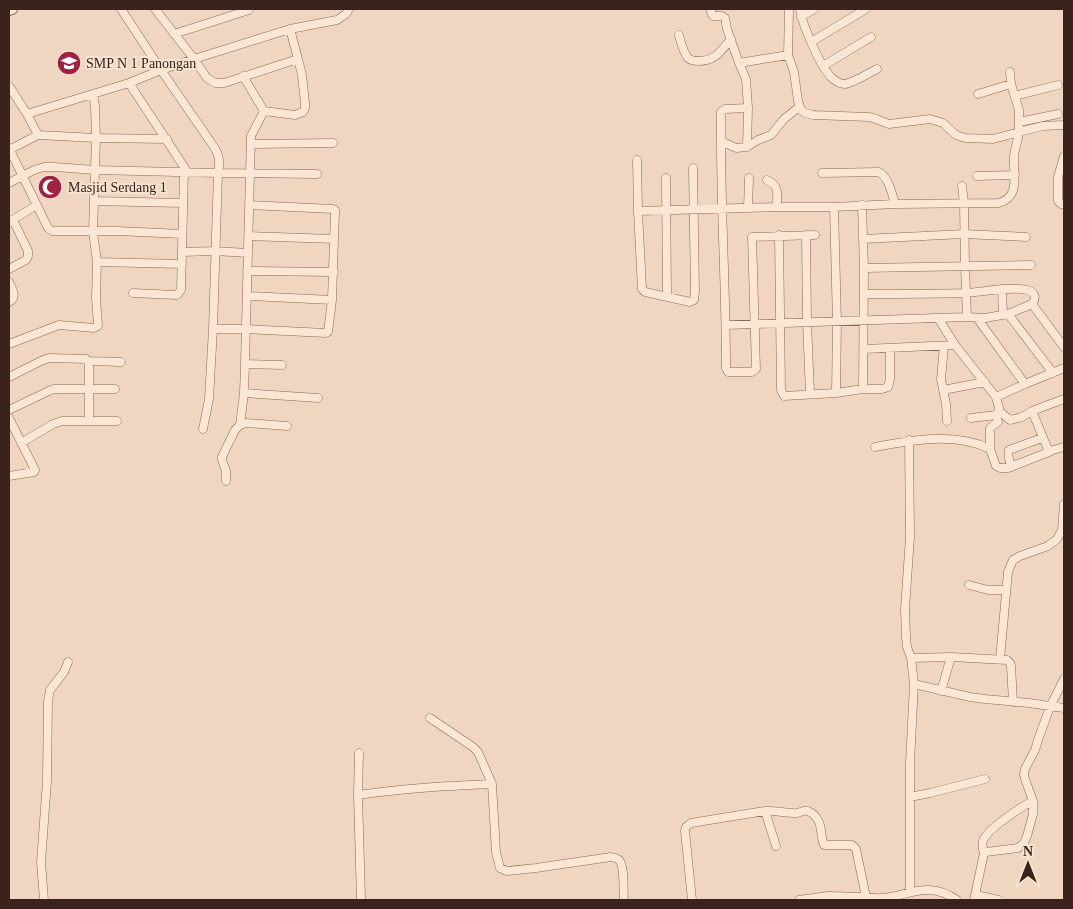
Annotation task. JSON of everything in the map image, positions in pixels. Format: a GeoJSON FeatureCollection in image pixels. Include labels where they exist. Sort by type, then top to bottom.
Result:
{"type":"FeatureCollection","features":[{"type":"Feature","properties":{"kind":"street"},"geometry":{"type":"LineString","coordinates":[[121,9],[216,150],[220,164],[218,173],[209,399],[203,429]]}},
{"type":"Feature","properties":{"kind":"street"},"geometry":{"type":"LineString","coordinates":[[155,9],[194,58],[207,78],[215,83],[224,83],[298,59]]}},
{"type":"Feature","properties":{"kind":"street"},"geometry":{"type":"LineString","coordinates":[[27,114],[129,83],[194,58],[290,29],[337,20],[346,14],[349,9]]}},
{"type":"Feature","properties":{"kind":"street"},"geometry":{"type":"LineString","coordinates":[[711,9],[712,16],[722,16],[725,18],[727,29],[746,79],[748,108],[747,148]]}},
{"type":"Feature","properties":{"kind":"street"},"geometry":{"type":"LineString","coordinates":[[789,9],[788,55],[794,72],[799,107],[805,113],[869,117],[889,124],[930,119],[943,123],[956,135],[965,138],[993,139],[1043,126],[1064,125]]}},
{"type":"Feature","properties":{"kind":"street"},"geometry":{"type":"LineString","coordinates":[[814,9],[801,13],[823,66],[831,78],[847,84],[877,68]]}},
{"type":"Feature","properties":{"kind":"street"},"geometry":{"type":"LineString","coordinates":[[812,42],[866,9]]}},
{"type":"Feature","properties":{"kind":"street"},"geometry":{"type":"LineString","coordinates":[[174,34],[250,10]]}},
{"type":"Feature","properties":{"kind":"street"},"geometry":{"type":"LineString","coordinates":[[264,111],[295,115],[303,112],[305,108],[303,80],[290,29]]}},
{"type":"Feature","properties":{"kind":"street"},"geometry":{"type":"LineString","coordinates":[[679,35],[686,56],[691,60],[699,61],[712,59],[723,50],[731,39]]}},
{"type":"Feature","properties":{"kind":"street"},"geometry":{"type":"LineString","coordinates":[[823,66],[871,37]]}},
{"type":"Feature","properties":{"kind":"street"},"geometry":{"type":"LineString","coordinates":[[739,63],[788,55]]}},
{"type":"Feature","properties":{"kind":"street"},"geometry":{"type":"LineString","coordinates":[[638,211],[694,208],[834,207],[1004,202],[1012,195],[1014,188],[1014,155],[1020,122],[1010,72]]}},
{"type":"Feature","properties":{"kind":"street"},"geometry":{"type":"LineString","coordinates":[[243,76],[264,111]]}},
{"type":"Feature","properties":{"kind":"street"},"geometry":{"type":"LineString","coordinates":[[129,83],[186,173],[183,203],[182,285],[180,293],[171,295],[133,293]]}},
{"type":"Feature","properties":{"kind":"street"},"geometry":{"type":"LineString","coordinates":[[978,94],[1011,84]]}},
{"type":"Feature","properties":{"kind":"street"},"geometry":{"type":"LineString","coordinates":[[1015,96],[1058,85]]}},
{"type":"Feature","properties":{"kind":"street"},"geometry":{"type":"LineString","coordinates":[[9,86],[38,135]]}},
{"type":"Feature","properties":{"kind":"street"},"geometry":{"type":"LineString","coordinates":[[9,344],[59,325],[97,327],[97,262],[93,232],[96,138],[93,94]]}},
{"type":"Feature","properties":{"kind":"street"},"geometry":{"type":"LineString","coordinates":[[721,141],[736,148],[747,148],[758,140],[771,135],[784,119],[799,107]]}},
{"type":"Feature","properties":{"kind":"street"},"geometry":{"type":"LineString","coordinates":[[748,108],[725,109],[721,115],[726,368],[728,372],[752,372],[756,369],[749,236],[815,235]]}},
{"type":"Feature","properties":{"kind":"street"},"geometry":{"type":"LineString","coordinates":[[240,425],[244,393],[252,133],[264,111]]}},
{"type":"Feature","properties":{"kind":"street"},"geometry":{"type":"LineString","coordinates":[[1020,122],[1058,114]]}},
{"type":"Feature","properties":{"kind":"street"},"geometry":{"type":"LineString","coordinates":[[166,139],[38,135],[9,149],[48,228],[52,232],[182,234]]}},
{"type":"Feature","properties":{"kind":"street"},"geometry":{"type":"LineString","coordinates":[[252,144],[333,143]]}},
{"type":"Feature","properties":{"kind":"street"},"geometry":{"type":"LineString","coordinates":[[1064,156],[1058,177],[1058,201],[1064,204]]}},
{"type":"Feature","properties":{"kind":"street"},"geometry":{"type":"LineString","coordinates":[[637,160],[642,289],[645,292],[690,302],[694,300],[693,168]]}},
{"type":"Feature","properties":{"kind":"street"},"geometry":{"type":"LineString","coordinates":[[9,183],[44,167],[186,173],[317,174]]}},
{"type":"Feature","properties":{"kind":"street"},"geometry":{"type":"LineString","coordinates":[[822,173],[879,172],[886,179],[896,204]]}},
{"type":"Feature","properties":{"kind":"street"},"geometry":{"type":"LineString","coordinates":[[977,176],[1015,175]]}},
{"type":"Feature","properties":{"kind":"street"},"geometry":{"type":"LineString","coordinates":[[666,178],[667,297]]}},
{"type":"Feature","properties":{"kind":"street"},"geometry":{"type":"LineString","coordinates":[[748,208],[749,178]]}},
{"type":"Feature","properties":{"kind":"street"},"geometry":{"type":"LineString","coordinates":[[767,180],[776,187],[777,207]]}},
{"type":"Feature","properties":{"kind":"street"},"geometry":{"type":"LineString","coordinates":[[962,186],[967,317]]}},
{"type":"Feature","properties":{"kind":"street"},"geometry":{"type":"LineString","coordinates":[[94,201],[183,203]]}},
{"type":"Feature","properties":{"kind":"street"},"geometry":{"type":"LineString","coordinates":[[9,269],[26,260],[28,256],[28,251],[11,221],[37,205]]}},
{"type":"Feature","properties":{"kind":"street"},"geometry":{"type":"LineString","coordinates":[[213,329],[326,333],[329,330],[334,272],[335,210],[250,205]]}},
{"type":"Feature","properties":{"kind":"street"},"geometry":{"type":"LineString","coordinates":[[862,205],[864,268],[863,389]]}},
{"type":"Feature","properties":{"kind":"street"},"geometry":{"type":"LineString","coordinates":[[834,207],[837,322],[836,393]]}},
{"type":"Feature","properties":{"kind":"street"},"geometry":{"type":"LineString","coordinates":[[863,239],[964,234],[1026,237]]}},
{"type":"Feature","properties":{"kind":"street"},"geometry":{"type":"LineString","coordinates":[[779,235],[781,392],[784,396],[888,387],[890,379],[890,349]]}},
{"type":"Feature","properties":{"kind":"street"},"geometry":{"type":"LineString","coordinates":[[806,235],[810,394]]}},
{"type":"Feature","properties":{"kind":"street"},"geometry":{"type":"LineString","coordinates":[[249,236],[334,239]]}},
{"type":"Feature","properties":{"kind":"street"},"geometry":{"type":"LineString","coordinates":[[182,252],[248,253]]}},
{"type":"Feature","properties":{"kind":"street"},"geometry":{"type":"LineString","coordinates":[[97,262],[182,264]]}},
{"type":"Feature","properties":{"kind":"street"},"geometry":{"type":"LineString","coordinates":[[864,268],[1031,265]]}},
{"type":"Feature","properties":{"kind":"street"},"geometry":{"type":"LineString","coordinates":[[247,271],[334,272]]}},
{"type":"Feature","properties":{"kind":"street"},"geometry":{"type":"LineString","coordinates":[[9,282],[14,295],[13,299],[9,302]]}},
{"type":"Feature","properties":{"kind":"street"},"geometry":{"type":"LineString","coordinates":[[726,325],[977,318],[1005,314],[1032,304],[1035,297],[1030,290],[1014,289],[966,293],[864,294]]}},
{"type":"Feature","properties":{"kind":"street"},"geometry":{"type":"LineString","coordinates":[[1002,290],[1005,314],[1053,373]]}},
{"type":"Feature","properties":{"kind":"street"},"geometry":{"type":"LineString","coordinates":[[247,296],[332,300]]}},
{"type":"Feature","properties":{"kind":"street"},"geometry":{"type":"LineString","coordinates":[[1032,304],[1064,347]]}},
{"type":"Feature","properties":{"kind":"street"},"geometry":{"type":"LineString","coordinates":[[938,318],[955,345],[996,398],[999,408],[998,422],[990,428],[990,449],[996,466],[1002,468],[1011,467],[1053,450],[1064,448]]}},
{"type":"Feature","properties":{"kind":"street"},"geometry":{"type":"LineString","coordinates":[[977,318],[1025,384]]}},
{"type":"Feature","properties":{"kind":"street"},"geometry":{"type":"LineString","coordinates":[[864,350],[955,345]]}},
{"type":"Feature","properties":{"kind":"street"},"geometry":{"type":"LineString","coordinates":[[944,346],[941,379],[947,421]]}},
{"type":"Feature","properties":{"kind":"street"},"geometry":{"type":"LineString","coordinates":[[9,377],[49,358],[82,358],[88,361],[121,362]]}},
{"type":"Feature","properties":{"kind":"street"},"geometry":{"type":"LineString","coordinates":[[88,361],[89,421]]}},
{"type":"Feature","properties":{"kind":"street"},"geometry":{"type":"LineString","coordinates":[[245,364],[282,365]]}},
{"type":"Feature","properties":{"kind":"street"},"geometry":{"type":"LineString","coordinates":[[996,398],[1064,368]]}},
{"type":"Feature","properties":{"kind":"street"},"geometry":{"type":"LineString","coordinates":[[943,390],[984,382]]}},
{"type":"Feature","properties":{"kind":"street"},"geometry":{"type":"LineString","coordinates":[[9,410],[53,389],[115,389]]}},
{"type":"Feature","properties":{"kind":"street"},"geometry":{"type":"LineString","coordinates":[[244,393],[318,398]]}},
{"type":"Feature","properties":{"kind":"street"},"geometry":{"type":"LineString","coordinates":[[971,418],[998,413],[1010,420],[1022,417],[1032,411],[1064,399]]}},
{"type":"Feature","properties":{"kind":"street"},"geometry":{"type":"LineString","coordinates":[[1032,411],[1049,452]]}},
{"type":"Feature","properties":{"kind":"street"},"geometry":{"type":"LineString","coordinates":[[9,418],[35,470],[30,474],[9,476]]}},
{"type":"Feature","properties":{"kind":"street"},"geometry":{"type":"LineString","coordinates":[[21,442],[57,422],[66,420],[117,421]]}},
{"type":"Feature","properties":{"kind":"street"},"geometry":{"type":"LineString","coordinates":[[226,481],[226,471],[222,457],[235,430],[240,425],[246,423],[287,426]]}},
{"type":"Feature","properties":{"kind":"street"},"geometry":{"type":"LineString","coordinates":[[1011,467],[1009,450],[1042,438]]}},
{"type":"Feature","properties":{"kind":"street"},"geometry":{"type":"LineString","coordinates":[[875,447],[909,440],[940,439],[966,441],[990,449]]}},
{"type":"Feature","properties":{"kind":"street"},"geometry":{"type":"LineString","coordinates":[[909,440],[910,537],[905,609],[907,646],[911,658],[914,684],[910,763],[910,892]]}},
{"type":"Feature","properties":{"kind":"street"},"geometry":{"type":"LineString","coordinates":[[1000,659],[1008,572],[1013,560],[1048,546],[1057,539],[1062,530],[1064,504]]}},
{"type":"Feature","properties":{"kind":"street"},"geometry":{"type":"LineString","coordinates":[[969,585],[988,590],[1006,590]]}},
{"type":"Feature","properties":{"kind":"street"},"geometry":{"type":"LineString","coordinates":[[911,658],[951,657],[1007,660],[1010,663],[1013,702]]}},
{"type":"Feature","properties":{"kind":"street"},"geometry":{"type":"LineString","coordinates":[[941,691],[951,657]]}},
{"type":"Feature","properties":{"kind":"street"},"geometry":{"type":"LineString","coordinates":[[44,900],[41,862],[47,781],[48,701],[50,690],[64,672],[68,662]]}},
{"type":"Feature","properties":{"kind":"street"},"geometry":{"type":"LineString","coordinates":[[984,853],[1018,848],[1024,843],[1033,814],[1033,801],[1025,779],[1025,769],[1035,750],[1050,707],[1064,679]]}},
{"type":"Feature","properties":{"kind":"street"},"geometry":{"type":"LineString","coordinates":[[914,684],[978,698],[1064,708]]}},
{"type":"Feature","properties":{"kind":"street"},"geometry":{"type":"LineString","coordinates":[[430,718],[478,752],[492,784],[496,852],[500,868],[507,871],[615,858],[621,864],[624,900]]}},
{"type":"Feature","properties":{"kind":"street"},"geometry":{"type":"LineString","coordinates":[[359,753],[358,795],[361,900]]}},
{"type":"Feature","properties":{"kind":"street"},"geometry":{"type":"LineString","coordinates":[[910,797],[985,779]]}},
{"type":"Feature","properties":{"kind":"street"},"geometry":{"type":"LineString","coordinates":[[358,795],[384,791],[492,784]]}},
{"type":"Feature","properties":{"kind":"street"},"geometry":{"type":"LineString","coordinates":[[998,900],[975,898],[984,853],[983,842],[987,835],[1019,808],[1033,801]]}},
{"type":"Feature","properties":{"kind":"street"},"geometry":{"type":"LineString","coordinates":[[692,900],[686,827],[694,822],[766,811],[796,813],[808,811],[819,822],[824,845],[854,846],[866,897]]}},
{"type":"Feature","properties":{"kind":"street"},"geometry":{"type":"LineString","coordinates":[[766,811],[776,846]]}},
{"type":"Feature","properties":{"kind":"street"},"geometry":{"type":"LineString","coordinates":[[799,900],[828,896],[885,897],[927,890],[939,891],[957,900]]}},
{"type":"Feature","properties":{"kind":"place","name":"SMP N 1 Panongan"},"geometry":{"type":"Point","coordinates":[69,63]}},
{"type":"Feature","properties":{"kind":"place","name":"Masjid Serdang 1"},"geometry":{"type":"Point","coordinates":[50,187]}}]}
